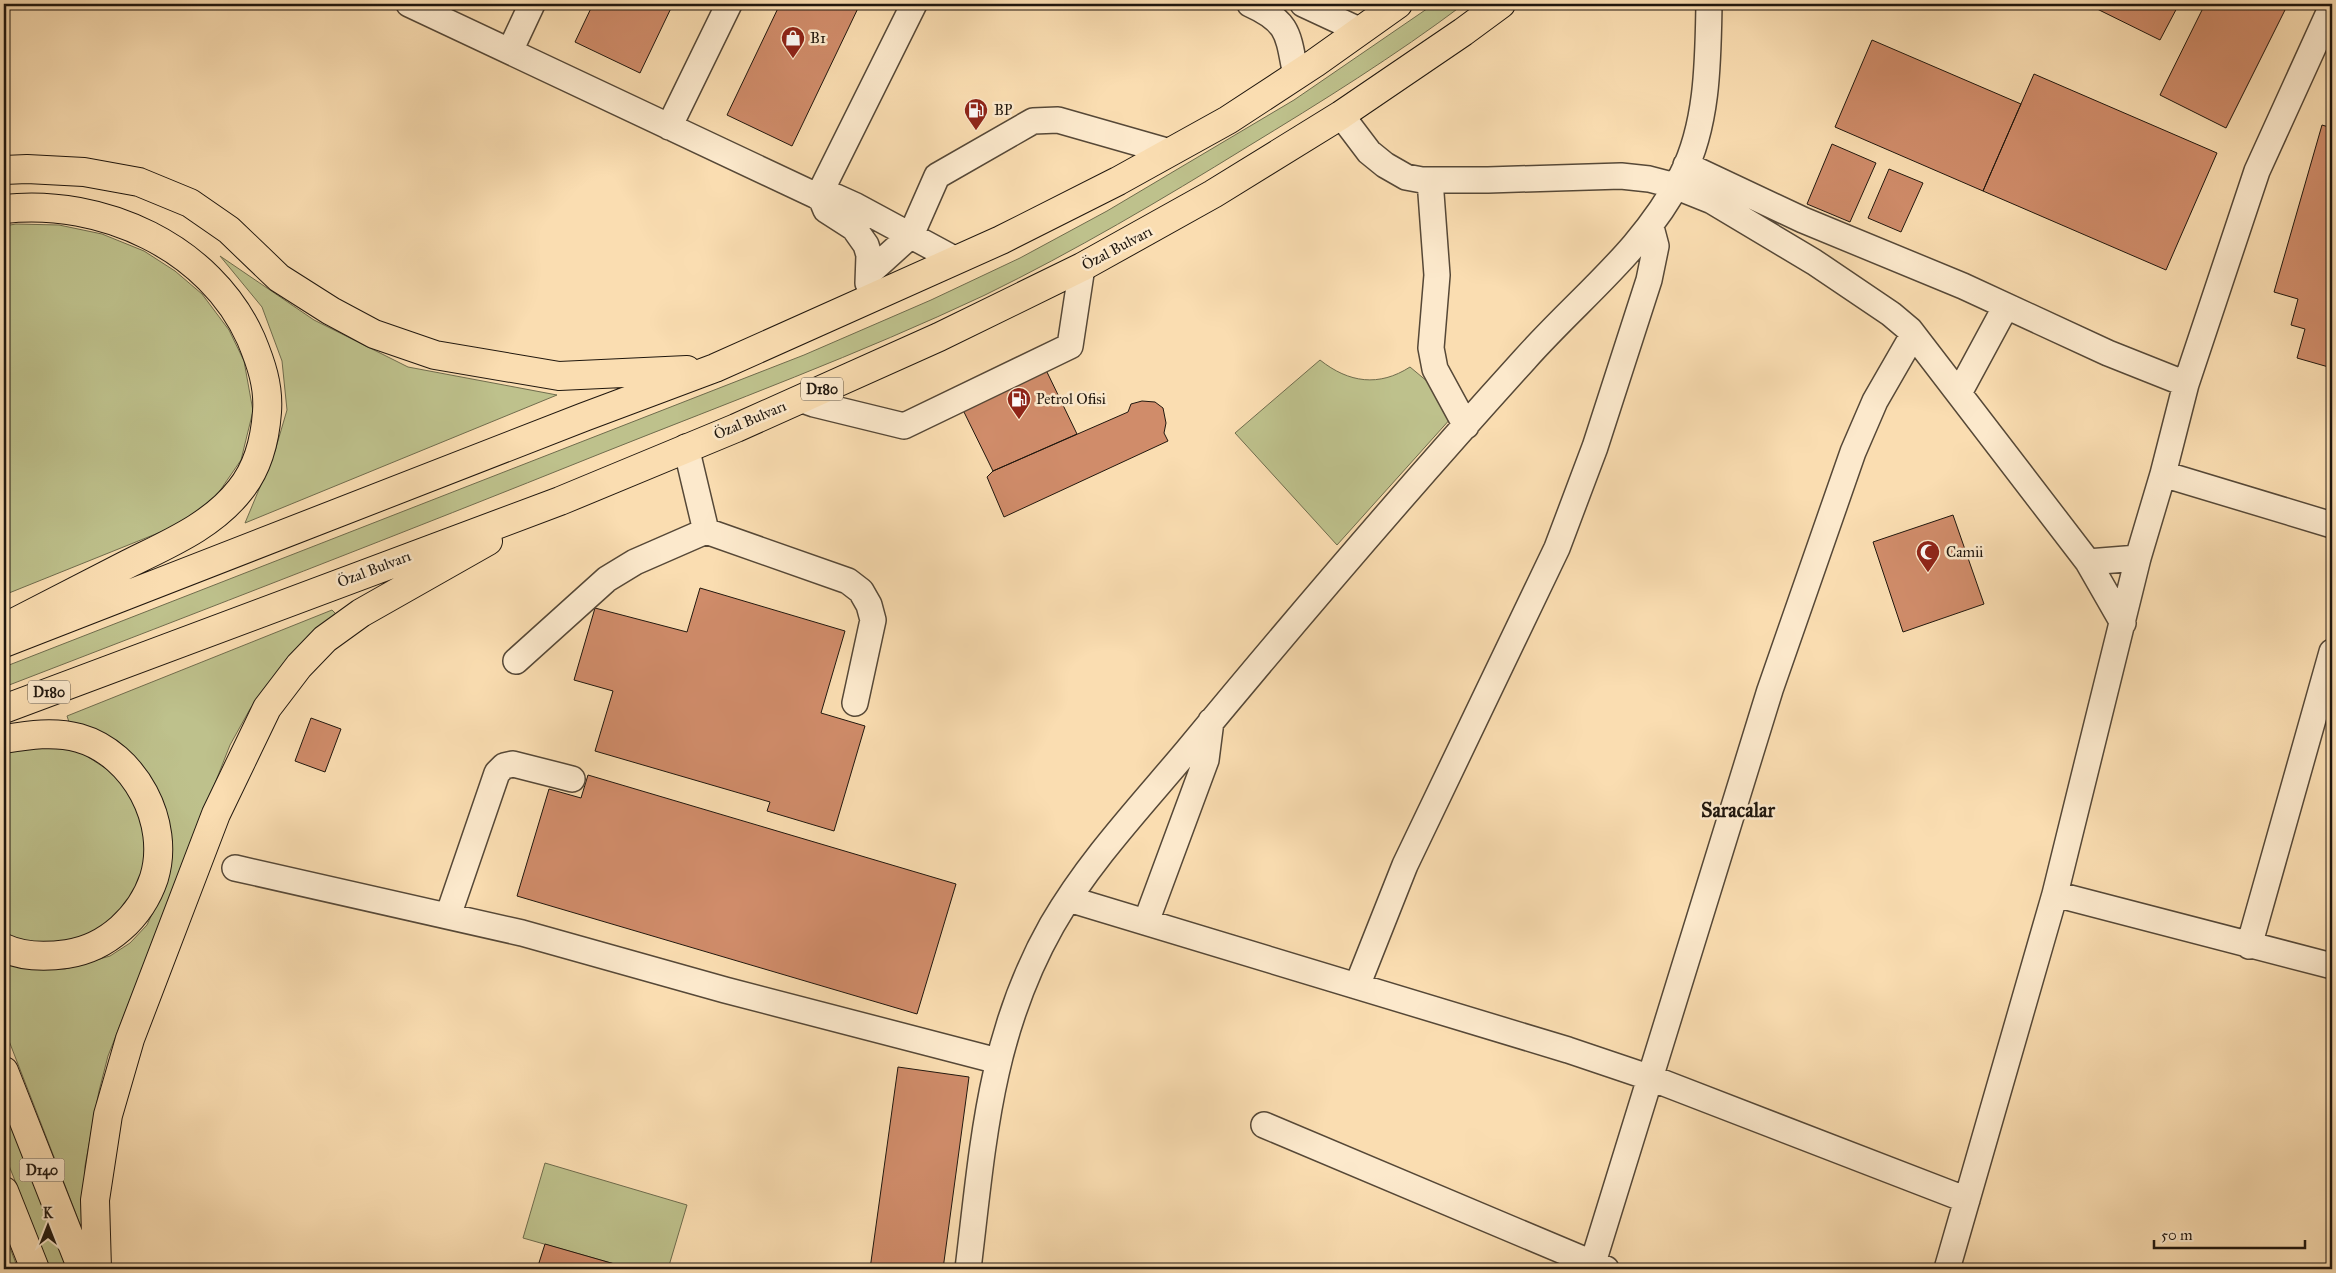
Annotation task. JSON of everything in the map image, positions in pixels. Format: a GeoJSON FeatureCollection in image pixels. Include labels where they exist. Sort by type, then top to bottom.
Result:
{"type":"FeatureCollection","features":[{"type":"Feature","properties":{"kind":"highway"},"geometry":{"type":"LineString","coordinates":[[4,643],[556,428],[716,368],[868,286],[956,260],[1001,240],[1228,120],[1296,76],[1398,4]]}},
{"type":"Feature","properties":{"kind":"highway","name":"Özal Bulvarı"},"geometry":{"type":"LineString","coordinates":[[4,708],[560,501],[800,399],[939,336],[1082,267],[1213,194],[1341,114],[1463,32],[1501,4]]}},
{"type":"Feature","properties":{"kind":"highway"},"geometry":{"type":"LineString","coordinates":[[4,170],[27,169],[84,172],[139,182],[181,200],[229,230],[279,278],[331,311],[374,334],[435,355],[559,376],[716,368]]}},
{"type":"Feature","properties":{"kind":"highway"},"geometry":{"type":"LineString","coordinates":[[4,209],[38,207],[83,213],[146,233],[178,251],[203,271],[220,288],[236,310],[256,351],[264,375],[268,400],[261,451],[241,489],[228,503],[188,534],[4,628]]}},
{"type":"Feature","properties":{"kind":"highway"},"geometry":{"type":"LineString","coordinates":[[97,1269],[95,1200],[108,1115],[130,1039],[216,814],[267,708],[299,666],[325,639],[361,613],[560,501]]}},
{"type":"Feature","properties":{"kind":"highway"},"geometry":{"type":"LineString","coordinates":[[4,739],[33,734],[59,734],[80,738],[98,746],[119,760],[145,794],[152,813],[157,857],[154,878],[136,912],[126,924],[104,941],[76,953],[54,956],[32,955],[4,948]]}},
{"type":"Feature","properties":{"kind":"highway","name":"D140"},"geometry":{"type":"LineString","coordinates":[[4,1071],[82,1269]]}},
{"type":"Feature","properties":{"kind":"highway"},"geometry":{"type":"LineString","coordinates":[[4,1192],[35,1269]]}},
{"type":"Feature","properties":{"kind":"street"},"geometry":{"type":"LineString","coordinates":[[410,4],[819,198],[836,198],[956,260]]}},
{"type":"Feature","properties":{"kind":"street"},"geometry":{"type":"LineString","coordinates":[[510,51],[532,4]]}},
{"type":"Feature","properties":{"kind":"street"},"geometry":{"type":"LineString","coordinates":[[669,127],[729,4]]}},
{"type":"Feature","properties":{"kind":"street"},"geometry":{"type":"LineString","coordinates":[[819,198],[914,4]]}},
{"type":"Feature","properties":{"kind":"street"},"geometry":{"type":"LineString","coordinates":[[1250,4],[1271,14],[1285,29],[1296,76]]}},
{"type":"Feature","properties":{"kind":"street"},"geometry":{"type":"LineString","coordinates":[[1303,4],[1361,31]]}},
{"type":"Feature","properties":{"kind":"street"},"geometry":{"type":"LineString","coordinates":[[968,1269],[985,1124],[998,1061],[1012,1014],[1052,926],[1120,828],[1299,616],[1528,356],[1621,263],[1662,213],[1692,152],[1702,112],[1708,47],[1709,4]]}},
{"type":"Feature","properties":{"kind":"street"},"geometry":{"type":"LineString","coordinates":[[1947,1269],[2055,894],[2138,558],[2164,474],[2186,384],[2257,171],[2332,6]]}},
{"type":"Feature","properties":{"kind":"street"},"geometry":{"type":"LineString","coordinates":[[1341,114],[1369,152],[1385,165],[1406,177],[1430,180],[1621,176],[1649,179],[1712,201],[1814,262],[1891,314],[1913,334],[2088,562],[2123,623]]}},
{"type":"Feature","properties":{"kind":"street"},"geometry":{"type":"LineString","coordinates":[[868,286],[910,235],[936,176],[1032,121],[1058,120],[1170,152]]}},
{"type":"Feature","properties":{"kind":"street"},"geometry":{"type":"LineString","coordinates":[[1686,165],[1785,212],[2006,306],[2108,353],[2186,384]]}},
{"type":"Feature","properties":{"kind":"street"},"geometry":{"type":"LineString","coordinates":[[1430,180],[1437,275],[1431,348],[1435,369],[1466,426]]}},
{"type":"Feature","properties":{"kind":"street"},"geometry":{"type":"LineString","coordinates":[[819,198],[826,210],[854,228],[866,244],[870,255],[868,286]]}},
{"type":"Feature","properties":{"kind":"street"},"geometry":{"type":"LineString","coordinates":[[1357,986],[1409,856],[1558,548],[1595,447],[1649,280],[1656,246],[1651,227]]}},
{"type":"Feature","properties":{"kind":"street"},"geometry":{"type":"LineString","coordinates":[[800,399],[904,426],[1070,346],[1082,267]]}},
{"type":"Feature","properties":{"kind":"street"},"geometry":{"type":"LineString","coordinates":[[1959,393],[2006,306]]}},
{"type":"Feature","properties":{"kind":"street"},"geometry":{"type":"LineString","coordinates":[[1264,1125],[1597,1268],[1651,1078],[1770,690],[1853,452],[1875,401],[1913,334]]}},
{"type":"Feature","properties":{"kind":"street"},"geometry":{"type":"LineString","coordinates":[[686,447],[706,531]]}},
{"type":"Feature","properties":{"kind":"street"},"geometry":{"type":"LineString","coordinates":[[2164,474],[2332,525]]}},
{"type":"Feature","properties":{"kind":"street"},"geometry":{"type":"LineString","coordinates":[[516,661],[607,579],[635,562],[706,531],[848,581],[861,591],[869,605],[873,620],[855,703]]}},
{"type":"Feature","properties":{"kind":"street"},"geometry":{"type":"LineString","coordinates":[[2088,562],[2138,558]]}},
{"type":"Feature","properties":{"kind":"street"},"geometry":{"type":"LineString","coordinates":[[2249,946],[2332,652]]}},
{"type":"Feature","properties":{"kind":"street"},"geometry":{"type":"LineString","coordinates":[[1146,922],[1206,760],[1211,721]]}},
{"type":"Feature","properties":{"kind":"street"},"geometry":{"type":"LineString","coordinates":[[448,916],[497,773],[504,766],[514,764],[572,779]]}},
{"type":"Feature","properties":{"kind":"street"},"geometry":{"type":"LineString","coordinates":[[235,868],[522,933],[724,990],[998,1061]]}},
{"type":"Feature","properties":{"kind":"street"},"geometry":{"type":"LineString","coordinates":[[2055,894],[2249,946],[2332,966]]}},
{"type":"Feature","properties":{"kind":"street"},"geometry":{"type":"LineString","coordinates":[[1069,899],[1568,1050],[1651,1078],[1967,1200]]}},
{"type":"Feature","properties":{"kind":"green space"},"geometry":{"type":"Polygon","coordinates":[[[1434,4],[1464,4],[1357,78],[1215,167],[1085,243],[985,295],[938,317],[795,377],[4,687],[4,667],[804,355],[931,300],[1020,258],[1107,211],[1294,100],[1434,4]]]}},
{"type":"Feature","properties":{"kind":"green space"},"geometry":{"type":"Polygon","coordinates":[[[16,224],[59,225],[102,234],[144,251],[175,271],[202,294],[229,330],[244,361],[253,411],[241,460],[219,492],[193,519],[4,595],[4,226],[16,224]]]}},
{"type":"Feature","properties":{"kind":"green space"},"geometry":{"type":"Polygon","coordinates":[[[220,256],[314,320],[408,367],[557,395],[245,523],[275,451],[287,410],[282,361],[262,307],[220,256]]]}},
{"type":"Feature","properties":{"kind":"green space"},"geometry":{"type":"Polygon","coordinates":[[[1320,360],[1342,374],[1364,380],[1387,378],[1410,367],[1434,387],[1452,417],[1337,545],[1235,433],[1320,360]]]}},
{"type":"Feature","properties":{"kind":"green space"},"geometry":{"type":"Polygon","coordinates":[[[332,610],[336,614],[281,668],[250,709],[230,745],[108,1056],[99,1091],[85,1166],[85,1237],[4,1028],[4,960],[41,969],[65,969],[110,956],[130,943],[147,925],[165,886],[169,830],[70,725],[67,716],[332,610]]]}},
{"type":"Feature","properties":{"kind":"green space"},"geometry":{"type":"Polygon","coordinates":[[[38,744],[79,751],[111,772],[134,801],[145,838],[145,863],[139,884],[129,904],[98,931],[62,944],[26,942],[4,933],[4,751],[38,744]]]}},
{"type":"Feature","properties":{"kind":"green space"},"geometry":{"type":"Polygon","coordinates":[[[4,1107],[68,1269],[50,1269],[4,1153],[4,1107]]]}},
{"type":"Feature","properties":{"kind":"green space"},"geometry":{"type":"Polygon","coordinates":[[[545,1163],[687,1205],[668,1269],[632,1269],[523,1238],[545,1163]]]}},
{"type":"Feature","properties":{"kind":"green space"},"geometry":{"type":"Polygon","coordinates":[[[4,1232],[18,1269],[4,1269],[4,1232]]]}},
{"type":"Feature","properties":{"kind":"building"},"geometry":{"type":"Polygon","coordinates":[[[593,4],[673,4],[640,73],[575,42],[593,4]]]}},
{"type":"Feature","properties":{"kind":"building","name":"B1"},"geometry":{"type":"Polygon","coordinates":[[[780,4],[860,4],[792,146],[727,115],[780,4]]]}},
{"type":"Feature","properties":{"kind":"building"},"geometry":{"type":"Polygon","coordinates":[[[2087,4],[2179,4],[2160,40],[2087,4]]]}},
{"type":"Feature","properties":{"kind":"building"},"geometry":{"type":"Polygon","coordinates":[[[2205,4],[2288,4],[2226,128],[2160,95],[2205,4]]]}},
{"type":"Feature","properties":{"kind":"building"},"geometry":{"type":"Polygon","coordinates":[[[1872,40],[2021,104],[1983,191],[1835,127],[1872,40]]]}},
{"type":"Feature","properties":{"kind":"building"},"geometry":{"type":"Polygon","coordinates":[[[2034,74],[2217,153],[2166,270],[1983,191],[2034,74]]]}},
{"type":"Feature","properties":{"kind":"building"},"geometry":{"type":"Polygon","coordinates":[[[2322,125],[2332,128],[2332,368],[2297,358],[2305,329],[2291,325],[2298,299],[2274,292],[2322,125]]]}},
{"type":"Feature","properties":{"kind":"building"},"geometry":{"type":"Polygon","coordinates":[[[1832,144],[1876,163],[1850,222],[1807,204],[1832,144]]]}},
{"type":"Feature","properties":{"kind":"building"},"geometry":{"type":"Polygon","coordinates":[[[1889,169],[1923,183],[1901,232],[1868,218],[1889,169]]]}},
{"type":"Feature","properties":{"kind":"building"},"geometry":{"type":"Polygon","coordinates":[[[1046,370],[1077,434],[993,471],[962,408],[1046,370]]]}},
{"type":"Feature","properties":{"kind":"building"},"geometry":{"type":"Polygon","coordinates":[[[1142,401],[1155,402],[1163,408],[1166,423],[1164,433],[1168,441],[1004,517],[987,477],[993,471],[1128,412],[1131,404],[1142,401]]]}},
{"type":"Feature","properties":{"kind":"building","name":"Camii"},"geometry":{"type":"Polygon","coordinates":[[[1953,515],[1984,604],[1903,632],[1873,542],[1953,515]]]}},
{"type":"Feature","properties":{"kind":"building"},"geometry":{"type":"Polygon","coordinates":[[[700,588],[845,631],[821,713],[865,726],[834,831],[767,811],[770,802],[595,751],[613,691],[574,680],[595,608],[687,632],[700,588]]]}},
{"type":"Feature","properties":{"kind":"building"},"geometry":{"type":"Polygon","coordinates":[[[311,718],[341,729],[325,772],[295,761],[311,718]]]}},
{"type":"Feature","properties":{"kind":"building"},"geometry":{"type":"Polygon","coordinates":[[[588,775],[956,884],[917,1014],[517,896],[549,789],[581,798],[588,775]]]}},
{"type":"Feature","properties":{"kind":"building"},"geometry":{"type":"Polygon","coordinates":[[[898,1067],[969,1077],[943,1269],[870,1269],[898,1067]]]}},
{"type":"Feature","properties":{"kind":"building"},"geometry":{"type":"Polygon","coordinates":[[[545,1244],[632,1269],[537,1269],[545,1244]]]}},
{"type":"Feature","properties":{"kind":"place","name":"B1"},"geometry":{"type":"Point","coordinates":[793,59]}},
{"type":"Feature","properties":{"kind":"place","name":"BP"},"geometry":{"type":"Point","coordinates":[976,131]}},
{"type":"Feature","properties":{"kind":"place","name":"Petrol Ofisi"},"geometry":{"type":"Point","coordinates":[1019,420]}},
{"type":"Feature","properties":{"kind":"place","name":"Camii"},"geometry":{"type":"Point","coordinates":[1928,573]}},
{"type":"Feature","properties":{"kind":"district","name":"Saracalar"},"geometry":{"type":"Point","coordinates":[1738,810]}}]}
